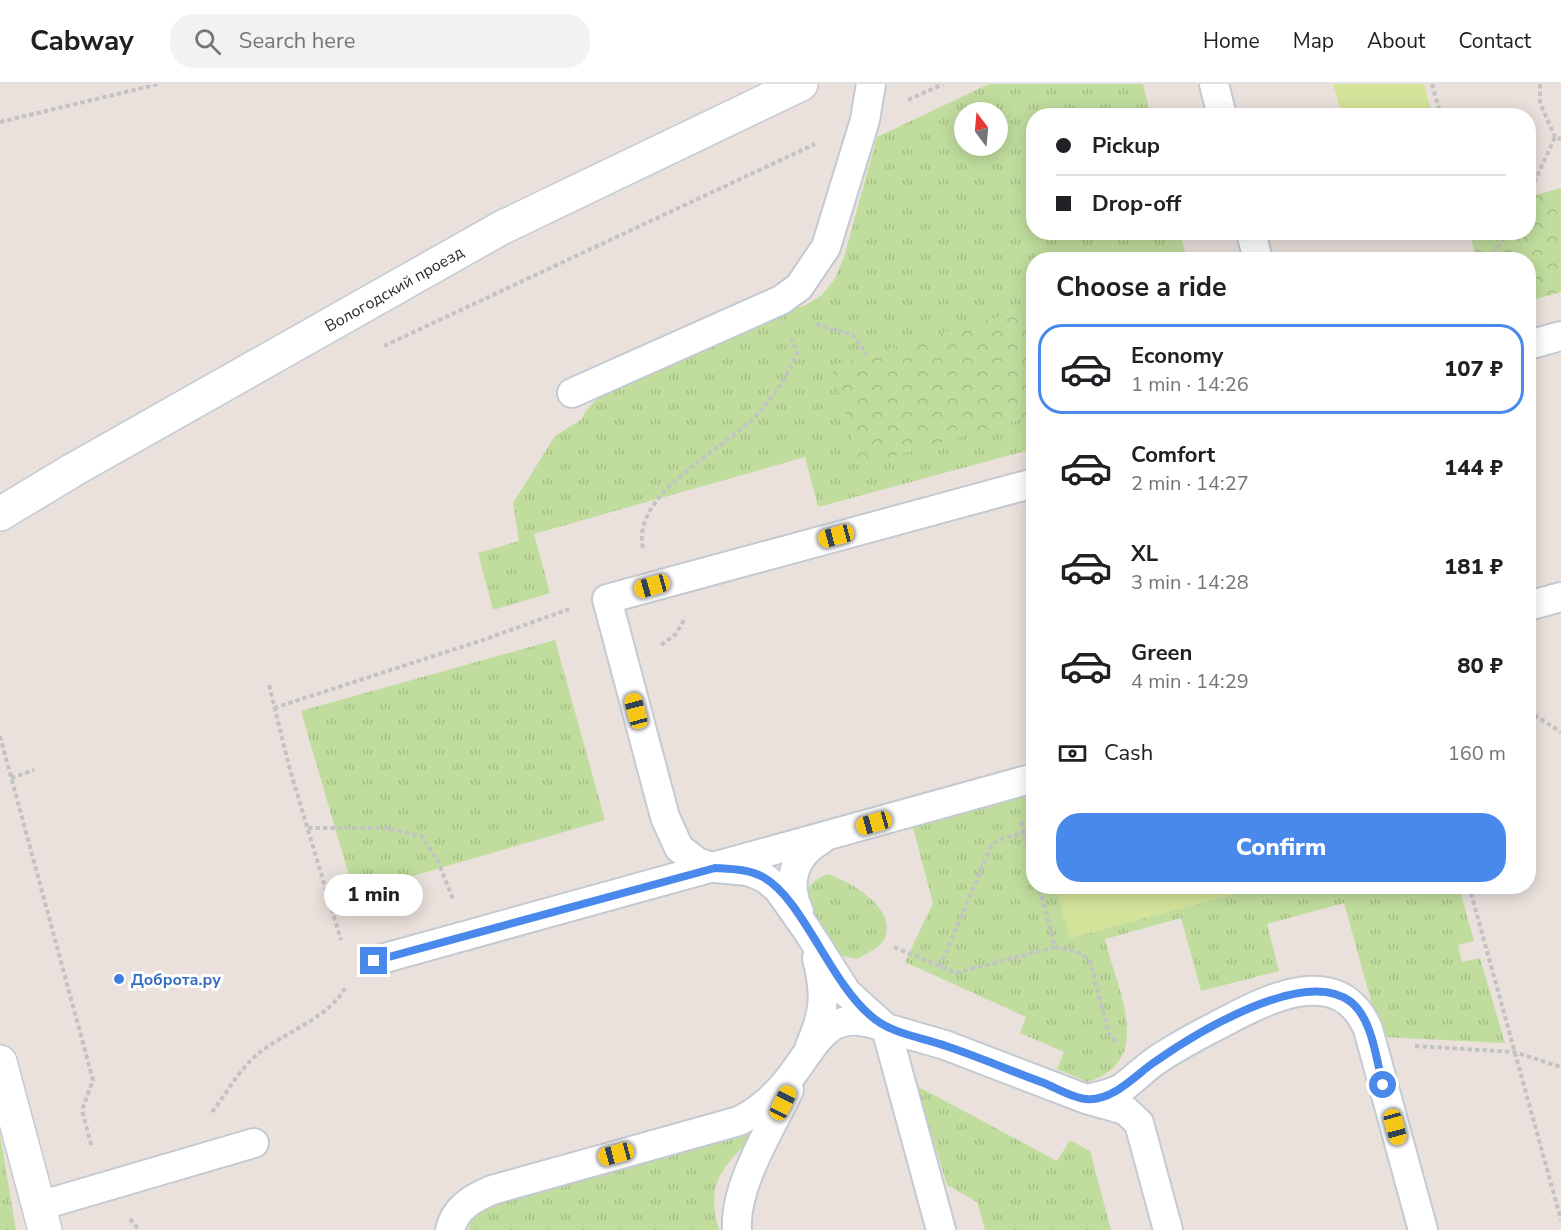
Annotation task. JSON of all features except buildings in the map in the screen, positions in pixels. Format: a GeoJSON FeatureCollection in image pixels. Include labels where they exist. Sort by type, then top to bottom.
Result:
{"type":"FeatureCollection","features":[{"type":"Feature","properties":{"kind":"street","name":"Вологодский проезд"},"geometry":{"type":"LineString","coordinates":[[0,514],[73,470],[501,228],[801,84]]}},
{"type":"Feature","properties":{"kind":"street"},"geometry":{"type":"LineString","coordinates":[[0,1062],[42,1218]]}},
{"type":"Feature","properties":{"kind":"lane"},"geometry":{"type":"LineString","coordinates":[[572,393],[784,309],[826,247],[866,120],[871,84]]}},
{"type":"Feature","properties":{"kind":"lane"},"geometry":{"type":"LineString","coordinates":[[1214,84],[1220,108]]}},
{"type":"Feature","properties":{"kind":"lane"},"geometry":{"type":"LineString","coordinates":[[1536,343],[1561,336]]}},
{"type":"Feature","properties":{"kind":"lane"},"geometry":{"type":"LineString","coordinates":[[941,1230],[886,1028],[847,993],[807,930],[777,889],[765,878],[748,871],[715,868],[697,862],[686,854],[668,828],[607,599],[1026,485]]}},
{"type":"Feature","properties":{"kind":"lane"},"geometry":{"type":"LineString","coordinates":[[1536,604],[1561,597]]}},
{"type":"Feature","properties":{"kind":"lane"},"geometry":{"type":"LineString","coordinates":[[374,961],[1022,781]]}},
{"type":"Feature","properties":{"kind":"lane"},"geometry":{"type":"LineString","coordinates":[[737,1230],[736,1215],[741,1194],[820,1024],[825,1000],[819,969],[794,898],[793,870],[810,847],[828,836]]}},
{"type":"Feature","properties":{"kind":"lane"},"geometry":{"type":"LineString","coordinates":[[1086,1099],[1120,1089],[1156,1061],[1261,1003],[1302,991],[1340,996],[1351,1002],[1361,1014],[1372,1044],[1423,1230]]}},
{"type":"Feature","properties":{"kind":"lane"},"geometry":{"type":"LineString","coordinates":[[450,1230],[454,1217],[463,1206],[492,1190],[739,1121],[758,1112],[787,1081],[819,1034],[844,1022],[860,1020],[945,1045],[1086,1099],[1125,1110],[1139,1123]]}},
{"type":"Feature","properties":{"kind":"lane"},"geometry":{"type":"LineString","coordinates":[[1156,1061],[1142,1078],[1135,1107],[1168,1230]]}},
{"type":"Feature","properties":{"kind":"lane"},"geometry":{"type":"LineString","coordinates":[[42,1218],[102,1187],[254,1143]]}},
{"type":"Feature","properties":{"kind":"path"},"geometry":{"type":"LineString","coordinates":[[0,122],[159,84]]}},
{"type":"Feature","properties":{"kind":"path"},"geometry":{"type":"LineString","coordinates":[[379,348],[943,84]]}},
{"type":"Feature","properties":{"kind":"path"},"geometry":{"type":"LineString","coordinates":[[1432,84],[1439,108]]}},
{"type":"Feature","properties":{"kind":"path"},"geometry":{"type":"LineString","coordinates":[[1540,84],[1540,103],[1555,137],[1561,139]]}},
{"type":"Feature","properties":{"kind":"path"},"geometry":{"type":"LineString","coordinates":[[1536,179],[1555,137]]}},
{"type":"Feature","properties":{"kind":"path"},"geometry":{"type":"LineString","coordinates":[[784,309],[853,335],[867,355]]}},
{"type":"Feature","properties":{"kind":"path"},"geometry":{"type":"LineString","coordinates":[[652,586],[640,532],[644,523],[653,505],[672,482],[752,420],[782,386],[797,353],[784,309]]}},
{"type":"Feature","properties":{"kind":"path"},"geometry":{"type":"LineString","coordinates":[[631,690],[638,664],[650,651],[676,634],[684,621],[686,605],[682,578]]}},
{"type":"Feature","properties":{"kind":"path"},"geometry":{"type":"LineString","coordinates":[[274,708],[486,639],[561,611],[607,599]]}},
{"type":"Feature","properties":{"kind":"path"},"geometry":{"type":"LineString","coordinates":[[269,685],[342,943]]}},
{"type":"Feature","properties":{"kind":"path"},"geometry":{"type":"LineString","coordinates":[[1536,716],[1561,732]]}},
{"type":"Feature","properties":{"kind":"path"},"geometry":{"type":"LineString","coordinates":[[0,736],[93,1080],[82,1110],[102,1187]]}},
{"type":"Feature","properties":{"kind":"path"},"geometry":{"type":"LineString","coordinates":[[11,778],[34,770]]}},
{"type":"Feature","properties":{"kind":"path"},"geometry":{"type":"LineString","coordinates":[[1022,781],[1026,839]]}},
{"type":"Feature","properties":{"kind":"path"},"geometry":{"type":"LineString","coordinates":[[308,828],[385,828],[421,836],[437,858],[467,936]]}},
{"type":"Feature","properties":{"kind":"path"},"geometry":{"type":"LineString","coordinates":[[940,967],[992,846],[998,840],[1024,832]]}},
{"type":"Feature","properties":{"kind":"path"},"geometry":{"type":"LineString","coordinates":[[1041,894],[1055,947]]}},
{"type":"Feature","properties":{"kind":"path"},"geometry":{"type":"LineString","coordinates":[[1471,894],[1561,1220]]}},
{"type":"Feature","properties":{"kind":"path"},"geometry":{"type":"LineString","coordinates":[[894,947],[940,967],[960,972],[1055,947],[1082,953],[1090,961],[1112,1039],[1156,1061]]}},
{"type":"Feature","properties":{"kind":"path"},"geometry":{"type":"LineString","coordinates":[[206,1122],[257,1054],[315,1017],[342,994],[347,984]]}},
{"type":"Feature","properties":{"kind":"path"},"geometry":{"type":"LineString","coordinates":[[1372,1044],[1514,1052],[1561,1067]]}},
{"type":"Feature","properties":{"kind":"green space"},"geometry":{"type":"Polygon","coordinates":[[[989,84],[1143,84],[1149,108],[1026,108],[1026,240],[1182,240],[1185,252],[1026,252],[1026,451],[818,507],[805,457],[534,534],[550,593],[493,610],[478,553],[519,541],[513,503],[555,436],[582,419],[593,403],[616,387],[682,353],[806,305],[822,295],[834,280],[844,257],[877,137],[989,84]]]}},
{"type":"Feature","properties":{"kind":"green space"},"geometry":{"type":"Polygon","coordinates":[[[1333,84],[1424,84],[1430,108],[1340,108],[1333,84]]]}},
{"type":"Feature","properties":{"kind":"green space"},"geometry":{"type":"Polygon","coordinates":[[[1561,188],[1561,292],[1536,299],[1536,252],[1475,252],[1471,240],[1536,240],[1536,195],[1561,188]]]}},
{"type":"Feature","properties":{"kind":"green space"},"geometry":{"type":"Polygon","coordinates":[[[1026,309],[1026,418],[860,466],[831,365],[1026,309]]]}},
{"type":"Feature","properties":{"kind":"green space"},"geometry":{"type":"Polygon","coordinates":[[[555,640],[605,820],[354,893],[301,711],[555,640]]]}},
{"type":"Feature","properties":{"kind":"green space"},"geometry":{"type":"Polygon","coordinates":[[[1026,792],[1026,894],[1058,894],[1070,938],[1235,894],[1461,894],[1474,941],[1458,945],[1462,962],[1480,958],[1505,1043],[1381,1037],[1344,903],[1267,924],[1279,971],[1201,991],[1181,918],[1105,939],[1122,999],[1127,1040],[1121,1057],[1109,1072],[1087,1082],[1057,1069],[1064,1052],[1020,1033],[1026,1017],[905,962],[933,903],[912,824],[1026,792]]]}},
{"type":"Feature","properties":{"kind":"green space"},"geometry":{"type":"Polygon","coordinates":[[[828,874],[858,889],[868,897],[877,905],[887,924],[886,935],[882,943],[857,959],[830,951],[814,923],[808,904],[808,891],[813,882],[828,874]]]}},
{"type":"Feature","properties":{"kind":"green space"},"geometry":{"type":"Polygon","coordinates":[[[1058,894],[1235,894],[1070,938],[1058,894]]]}},
{"type":"Feature","properties":{"kind":"green space"},"geometry":{"type":"Polygon","coordinates":[[[917,1086],[1057,1161],[1070,1140],[1090,1151],[1111,1230],[985,1230],[977,1202],[947,1185],[917,1086]]]}},
{"type":"Feature","properties":{"kind":"green space"},"geometry":{"type":"Polygon","coordinates":[[[767,1123],[732,1159],[717,1182],[714,1195],[719,1230],[468,1230],[476,1215],[499,1199],[767,1123]]]}},
{"type":"Feature","properties":{"kind":"green space"},"geometry":{"type":"Polygon","coordinates":[[[0,1134],[16,1230],[0,1230],[0,1134]]]}},
{"type":"Feature","properties":{"kind":"place","name":"Доброта.ру"},"geometry":{"type":"Point","coordinates":[119,979]}},
{"type":"Feature","properties":{"kind":"route"},"geometry":{"type":"LineString","coordinates":[[374,961],[715,868],[730,868],[748,871],[765,878],[777,889],[800,918],[847,993],[872,1018],[886,1028],[945,1045],[1086,1099],[1120,1089],[1178,1046],[1261,1003],[1302,991],[1340,996],[1351,1002],[1361,1014],[1368,1029],[1383,1085]]}}]}
